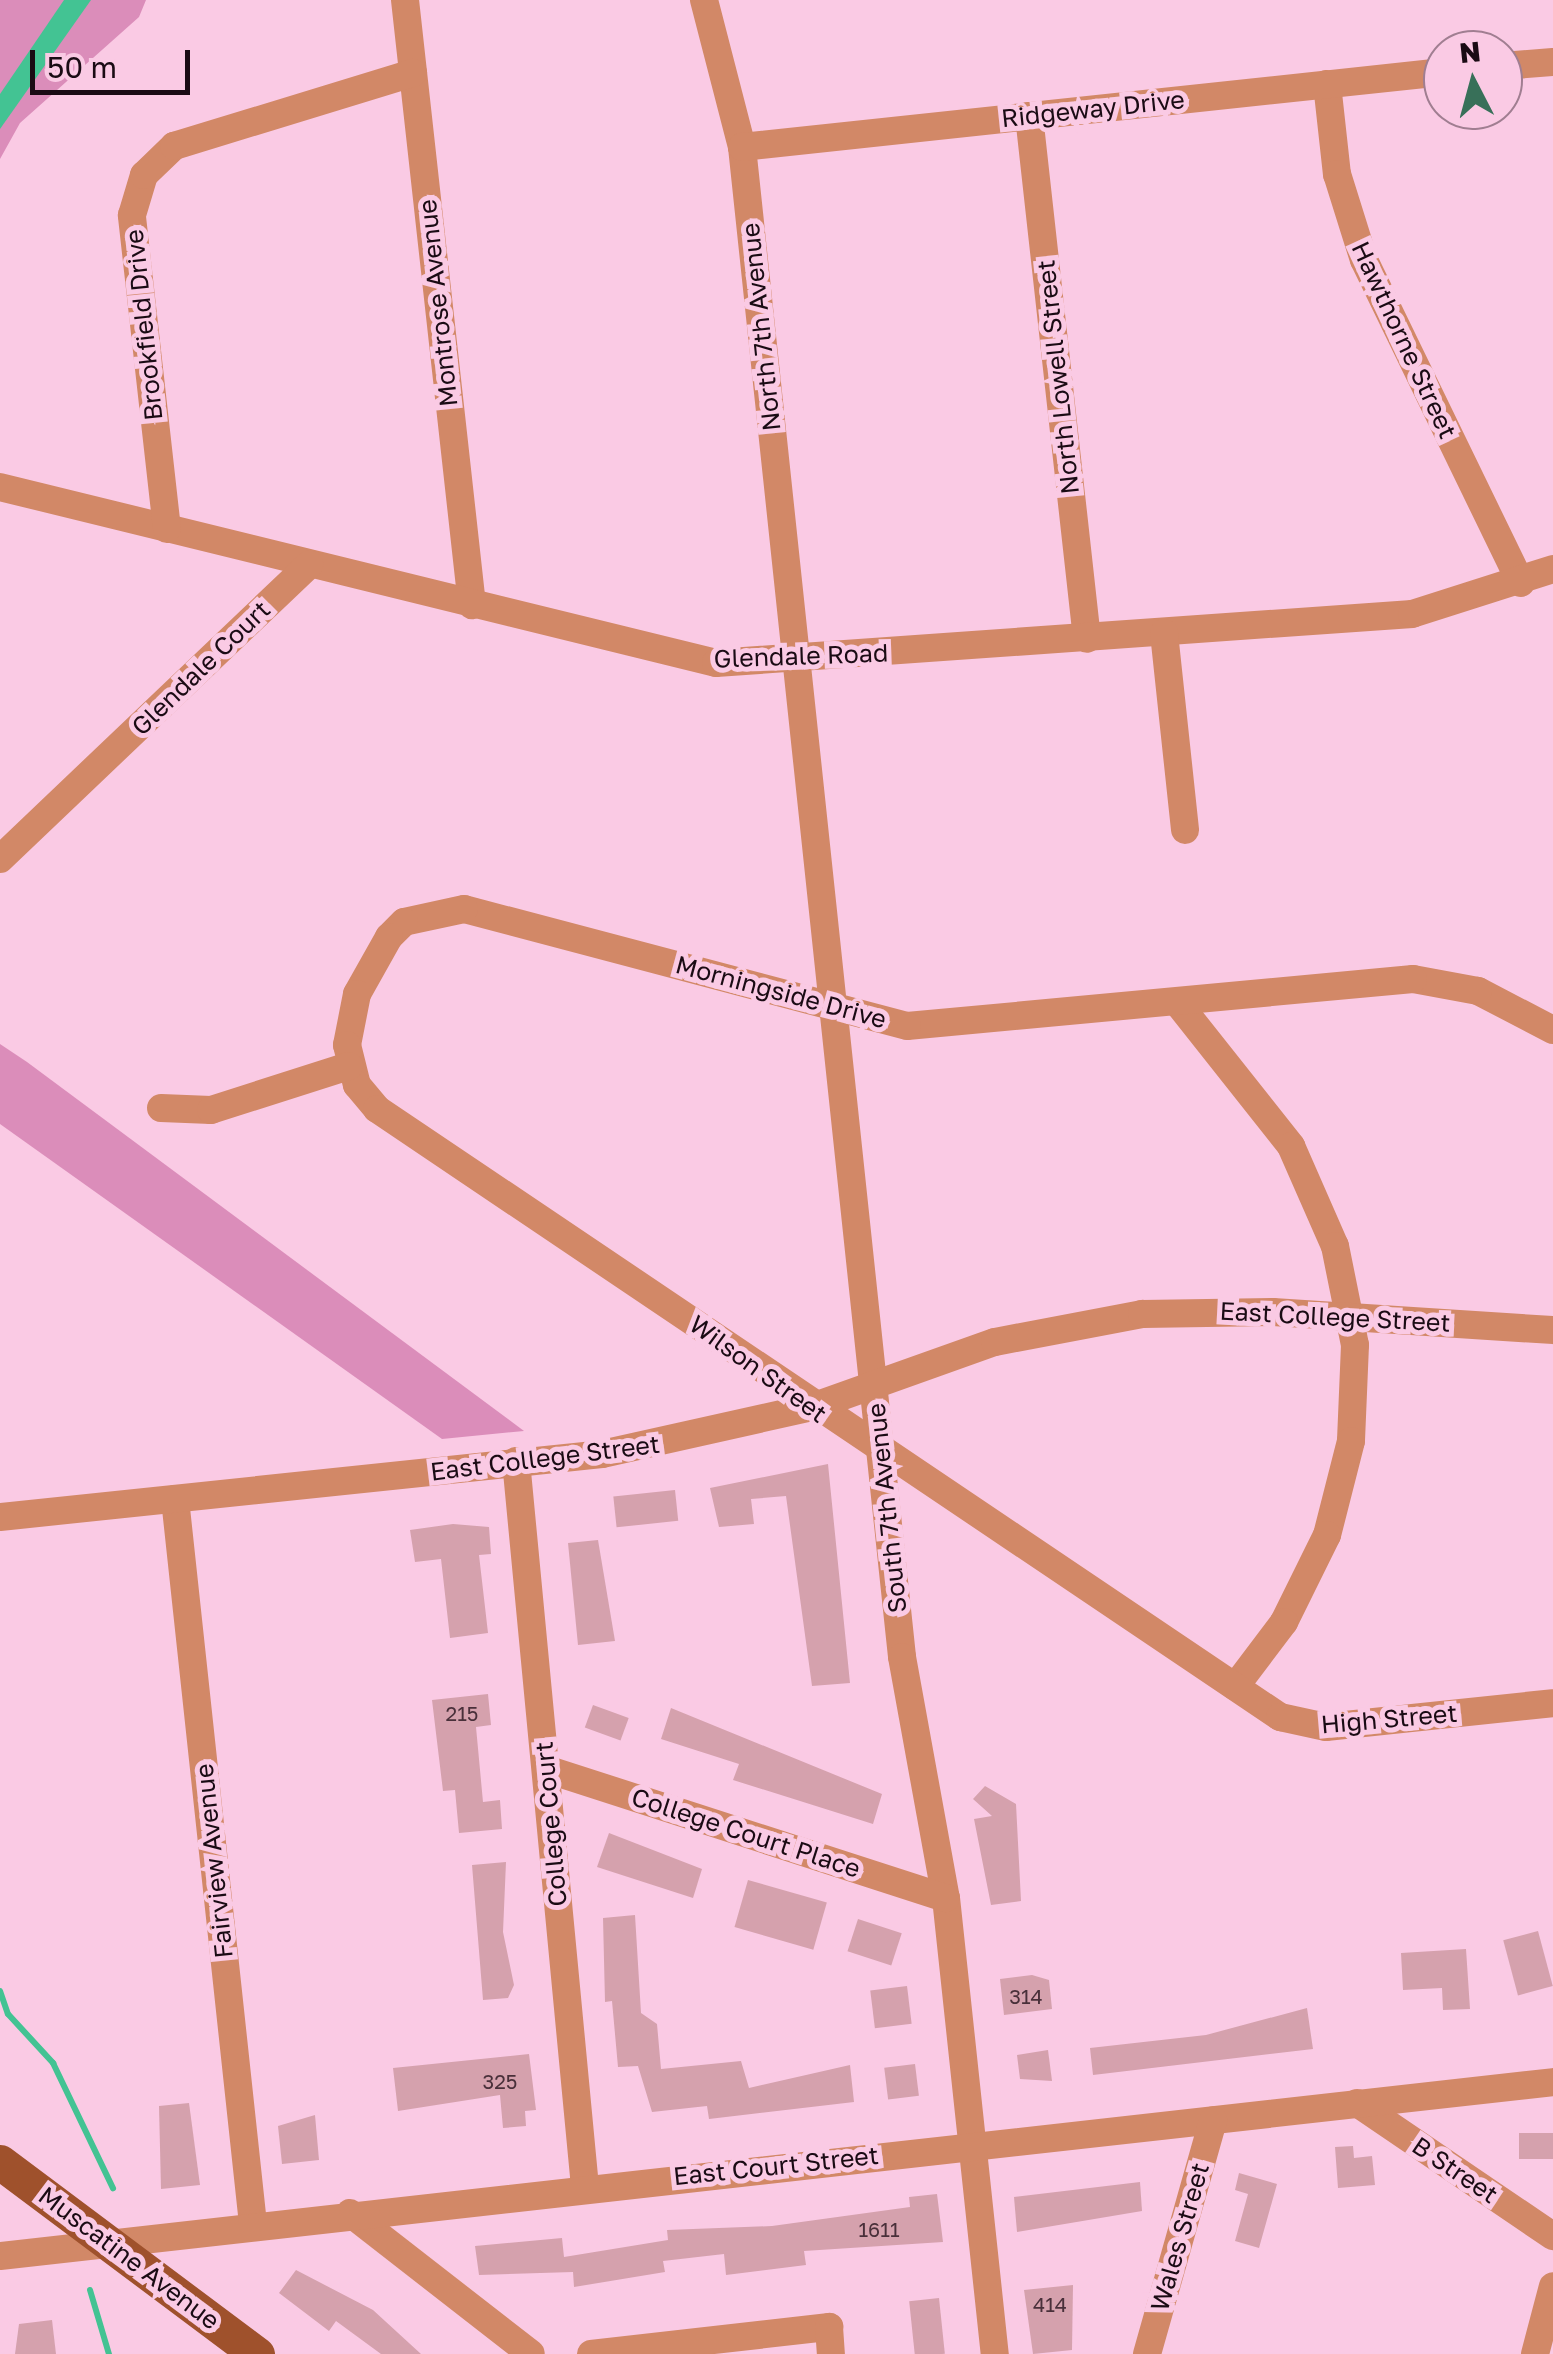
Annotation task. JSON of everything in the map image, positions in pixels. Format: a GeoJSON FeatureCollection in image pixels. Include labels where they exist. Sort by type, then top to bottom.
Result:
{"type":"FeatureCollection","features":[{"type":"Feature","properties":{"kind":"main road","name":"Muscatine Avenue"},"geometry":{"type":"LineString","coordinates":[[0,2162],[257,2354]]}},
{"type":"Feature","properties":{"kind":"street","name":"Montrose Avenue"},"geometry":{"type":"LineString","coordinates":[[405,0],[472,606]]}},
{"type":"Feature","properties":{"kind":"street","name":"North 7th Avenue"},"geometry":{"type":"LineString","coordinates":[[704,0],[742,147],[796,659]]}},
{"type":"Feature","properties":{"kind":"street"},"geometry":{"type":"LineString","coordinates":[[1523,64],[1553,62]]}},
{"type":"Feature","properties":{"kind":"street","name":"Brookfield Drive"},"geometry":{"type":"LineString","coordinates":[[167,529],[132,215],[144,175],[174,146],[413,73]]}},
{"type":"Feature","properties":{"kind":"street","name":"Ridgeway Drive"},"geometry":{"type":"LineString","coordinates":[[742,147],[1423,74]]}},
{"type":"Feature","properties":{"kind":"street","name":"Hawthorne Street"},"geometry":{"type":"LineString","coordinates":[[1328,84],[1337,174],[1364,260],[1521,584]]}},
{"type":"Feature","properties":{"kind":"street","name":"North Lowell Street"},"geometry":{"type":"LineString","coordinates":[[1028,116],[1087,638]]}},
{"type":"Feature","properties":{"kind":"street","name":"Glendale Road"},"geometry":{"type":"LineString","coordinates":[[0,487],[676,657],[796,659],[1412,614],[1521,584],[1553,569]]}},
{"type":"Feature","properties":{"kind":"street","name":"Glendale Court"},"geometry":{"type":"LineString","coordinates":[[0,859],[310,565]]}},
{"type":"Feature","properties":{"kind":"street"},"geometry":{"type":"LineString","coordinates":[[1164,633],[1185,830]]}},
{"type":"Feature","properties":{"kind":"street","name":"South 7th Avenue"},"geometry":{"type":"LineString","coordinates":[[796,659],[902,1656],[946,1898],[995,2354]]}},
{"type":"Feature","properties":{"kind":"street","name":"Morningside Drive"},"geometry":{"type":"LineString","coordinates":[[350,1066],[350,1026],[370,965],[404,922],[432,913],[536,921],[835,1007],[948,1027],[1413,979],[1478,991],[1553,1030]]}},
{"type":"Feature","properties":{"kind":"street"},"geometry":{"type":"LineString","coordinates":[[1177,1002],[1291,1146],[1335,1246],[1352,1317],[1351,1442],[1327,1536],[1284,1622],[1235,1686]]}},
{"type":"Feature","properties":{"kind":"street"},"geometry":{"type":"LineString","coordinates":[[161,1108],[212,1110],[350,1066]]}},
{"type":"Feature","properties":{"kind":"street","name":"Wilson Street"},"geometry":{"type":"LineString","coordinates":[[350,1066],[378,1109],[812,1407],[1235,1686]]}},
{"type":"Feature","properties":{"kind":"street","name":"East College Street"},"geometry":{"type":"LineString","coordinates":[[0,1517],[681,1440],[812,1407],[995,1342],[1142,1314],[1352,1317],[1553,1330]]}},
{"type":"Feature","properties":{"kind":"street","name":"College Court"},"geometry":{"type":"LineString","coordinates":[[516,1461],[585,2187]]}},
{"type":"Feature","properties":{"kind":"street","name":"Fairview Avenue"},"geometry":{"type":"LineString","coordinates":[[175,1498],[253,2224]]}},
{"type":"Feature","properties":{"kind":"street","name":"High Street"},"geometry":{"type":"LineString","coordinates":[[1235,1686],[1280,1717],[1326,1727],[1553,1703]]}},
{"type":"Feature","properties":{"kind":"street","name":"College Court Place"},"geometry":{"type":"LineString","coordinates":[[546,1769],[946,1898]]}},
{"type":"Feature","properties":{"kind":"street","name":"East Court Street"},"geometry":{"type":"LineString","coordinates":[[0,2256],[350,2213],[1553,2082]]}},
{"type":"Feature","properties":{"kind":"street","name":"B Street"},"geometry":{"type":"LineString","coordinates":[[1357,2103],[1553,2236]]}},
{"type":"Feature","properties":{"kind":"street","name":"Wales Street"},"geometry":{"type":"LineString","coordinates":[[1147,2354],[1213,2120]]}},
{"type":"Feature","properties":{"kind":"street"},"geometry":{"type":"LineString","coordinates":[[350,2213],[531,2354]]}},
{"type":"Feature","properties":{"kind":"street"},"geometry":{"type":"LineString","coordinates":[[1535,2354],[1553,2286]]}},
{"type":"Feature","properties":{"kind":"street"},"geometry":{"type":"LineString","coordinates":[[591,2354],[828,2327],[831,2354]]}},
{"type":"Feature","properties":{"kind":"shaded area"},"geometry":{"type":"Polygon","coordinates":[[[0,0],[146,0],[139,17],[20,123],[0,159],[0,0]]]}},
{"type":"Feature","properties":{"kind":"shaded area"},"geometry":{"type":"Polygon","coordinates":[[[64,0],[91,0],[0,129],[0,94],[64,0]]]}},
{"type":"Feature","properties":{"kind":"shaded area"},"geometry":{"type":"Polygon","coordinates":[[[0,1044],[524,1431],[442,1439],[0,1124],[0,1044]]]}},
{"type":"Feature","properties":{"kind":"building"},"geometry":{"type":"Polygon","coordinates":[[[828,1464],[850,1683],[812,1686],[786,1496],[751,1499],[754,1524],[719,1527],[710,1488],[828,1464]]]}},
{"type":"Feature","properties":{"kind":"building"},"geometry":{"type":"Polygon","coordinates":[[[675,1490],[678,1521],[617,1527],[613,1496],[675,1490]]]}},
{"type":"Feature","properties":{"kind":"building"},"geometry":{"type":"Polygon","coordinates":[[[453,1524],[489,1527],[491,1554],[479,1555],[488,1633],[450,1638],[441,1559],[415,1562],[410,1530],[453,1524]]]}},
{"type":"Feature","properties":{"kind":"building"},"geometry":{"type":"Polygon","coordinates":[[[598,1540],[615,1641],[578,1645],[568,1543],[598,1540]]]}},
{"type":"Feature","properties":{"kind":"building"},"geometry":{"type":"Polygon","coordinates":[[[488,1694],[491,1725],[476,1727],[483,1802],[500,1800],[502,1829],[459,1833],[455,1790],[443,1791],[432,1700],[488,1694]]]}},
{"type":"Feature","properties":{"kind":"building"},"geometry":{"type":"Polygon","coordinates":[[[593,1705],[629,1718],[620,1741],[585,1728],[593,1705]]]}},
{"type":"Feature","properties":{"kind":"building"},"geometry":{"type":"Polygon","coordinates":[[[671,1708],[882,1794],[873,1824],[733,1780],[739,1764],[661,1739],[671,1708]]]}},
{"type":"Feature","properties":{"kind":"building"},"geometry":{"type":"Polygon","coordinates":[[[985,1786],[1016,1804],[1021,1901],[991,1905],[974,1819],[992,1816],[973,1799],[985,1786]]]}},
{"type":"Feature","properties":{"kind":"building"},"geometry":{"type":"Polygon","coordinates":[[[609,1833],[702,1869],[693,1898],[597,1867],[609,1833]]]}},
{"type":"Feature","properties":{"kind":"building"},"geometry":{"type":"Polygon","coordinates":[[[506,1862],[503,1932],[514,1985],[508,1998],[483,2000],[472,1865],[506,1862]]]}},
{"type":"Feature","properties":{"kind":"building"},"geometry":{"type":"Polygon","coordinates":[[[748,1880],[827,1903],[813,1950],[734,1927],[748,1880]]]}},
{"type":"Feature","properties":{"kind":"building"},"geometry":{"type":"Polygon","coordinates":[[[635,1915],[641,2013],[657,2024],[661,2069],[741,2061],[749,2088],[850,2065],[854,2102],[709,2119],[707,2106],[652,2112],[638,2066],[618,2067],[612,2001],[605,2002],[603,1918],[635,1915]]]}},
{"type":"Feature","properties":{"kind":"building"},"geometry":{"type":"Polygon","coordinates":[[[858,1919],[902,1933],[891,1966],[847,1951],[858,1919]]]}},
{"type":"Feature","properties":{"kind":"building"},"geometry":{"type":"Polygon","coordinates":[[[1538,1931],[1553,1986],[1518,1995],[1503,1940],[1538,1931]]]}},
{"type":"Feature","properties":{"kind":"building"},"geometry":{"type":"Polygon","coordinates":[[[1466,1949],[1470,2009],[1443,2010],[1442,1988],[1403,1990],[1401,1953],[1466,1949]]]}},
{"type":"Feature","properties":{"kind":"building"},"geometry":{"type":"Polygon","coordinates":[[[1032,1975],[1049,1980],[1052,2009],[1004,2015],[1000,1979],[1032,1975]]]}},
{"type":"Feature","properties":{"kind":"building"},"geometry":{"type":"Polygon","coordinates":[[[907,1986],[912,2024],[875,2028],[870,1991],[907,1986]]]}},
{"type":"Feature","properties":{"kind":"building"},"geometry":{"type":"Polygon","coordinates":[[[1307,2008],[1313,2049],[1093,2075],[1090,2048],[1206,2035],[1307,2008]]]}},
{"type":"Feature","properties":{"kind":"building"},"geometry":{"type":"Polygon","coordinates":[[[1048,2050],[1052,2081],[1020,2079],[1017,2055],[1048,2050]]]}},
{"type":"Feature","properties":{"kind":"building"},"geometry":{"type":"Polygon","coordinates":[[[529,2054],[536,2110],[525,2111],[526,2126],[503,2128],[500,2095],[398,2111],[393,2068],[529,2054]]]}},
{"type":"Feature","properties":{"kind":"building"},"geometry":{"type":"Polygon","coordinates":[[[915,2064],[919,2096],[888,2100],[884,2068],[915,2064]]]}},
{"type":"Feature","properties":{"kind":"building"},"geometry":{"type":"Polygon","coordinates":[[[189,2103],[200,2185],[161,2189],[159,2106],[189,2103]]]}},
{"type":"Feature","properties":{"kind":"building"},"geometry":{"type":"Polygon","coordinates":[[[315,2115],[319,2160],[282,2164],[278,2126],[315,2115]]]}},
{"type":"Feature","properties":{"kind":"building"},"geometry":{"type":"Polygon","coordinates":[[[1519,2133],[1553,2133],[1553,2159],[1519,2159],[1519,2133]]]}},
{"type":"Feature","properties":{"kind":"building"},"geometry":{"type":"Polygon","coordinates":[[[1353,2146],[1354,2158],[1372,2156],[1375,2185],[1338,2188],[1335,2147],[1353,2146]]]}},
{"type":"Feature","properties":{"kind":"building"},"geometry":{"type":"Polygon","coordinates":[[[1239,2173],[1277,2184],[1259,2248],[1235,2241],[1248,2194],[1235,2190],[1239,2173]]]}},
{"type":"Feature","properties":{"kind":"building"},"geometry":{"type":"Polygon","coordinates":[[[1140,2182],[1142,2211],[1017,2232],[1014,2197],[1140,2182]]]}},
{"type":"Feature","properties":{"kind":"building"},"geometry":{"type":"Polygon","coordinates":[[[937,2194],[943,2242],[804,2251],[806,2265],[726,2275],[724,2254],[663,2261],[665,2272],[574,2287],[573,2272],[479,2275],[475,2246],[562,2238],[564,2257],[668,2240],[667,2230],[772,2226],[910,2207],[909,2197],[937,2194]]]}},
{"type":"Feature","properties":{"kind":"building"},"geometry":{"type":"Polygon","coordinates":[[[296,2270],[373,2310],[421,2354],[381,2354],[336,2321],[329,2331],[279,2293],[296,2270]]]}},
{"type":"Feature","properties":{"kind":"building"},"geometry":{"type":"Polygon","coordinates":[[[1073,2285],[1072,2350],[1033,2354],[1024,2290],[1073,2285]]]}},
{"type":"Feature","properties":{"kind":"building"},"geometry":{"type":"Polygon","coordinates":[[[939,2298],[945,2354],[915,2354],[909,2301],[939,2298]]]}},
{"type":"Feature","properties":{"kind":"building"},"geometry":{"type":"Polygon","coordinates":[[[52,2320],[56,2354],[15,2354],[19,2324],[52,2320]]]}},
{"type":"Feature","properties":{"kind":"waterway"},"geometry":{"type":"LineString","coordinates":[[0,1991],[8,2014],[53,2063],[113,2188]]}},
{"type":"Feature","properties":{"kind":"waterway"},"geometry":{"type":"LineString","coordinates":[[90,2290],[109,2354]]}}]}
